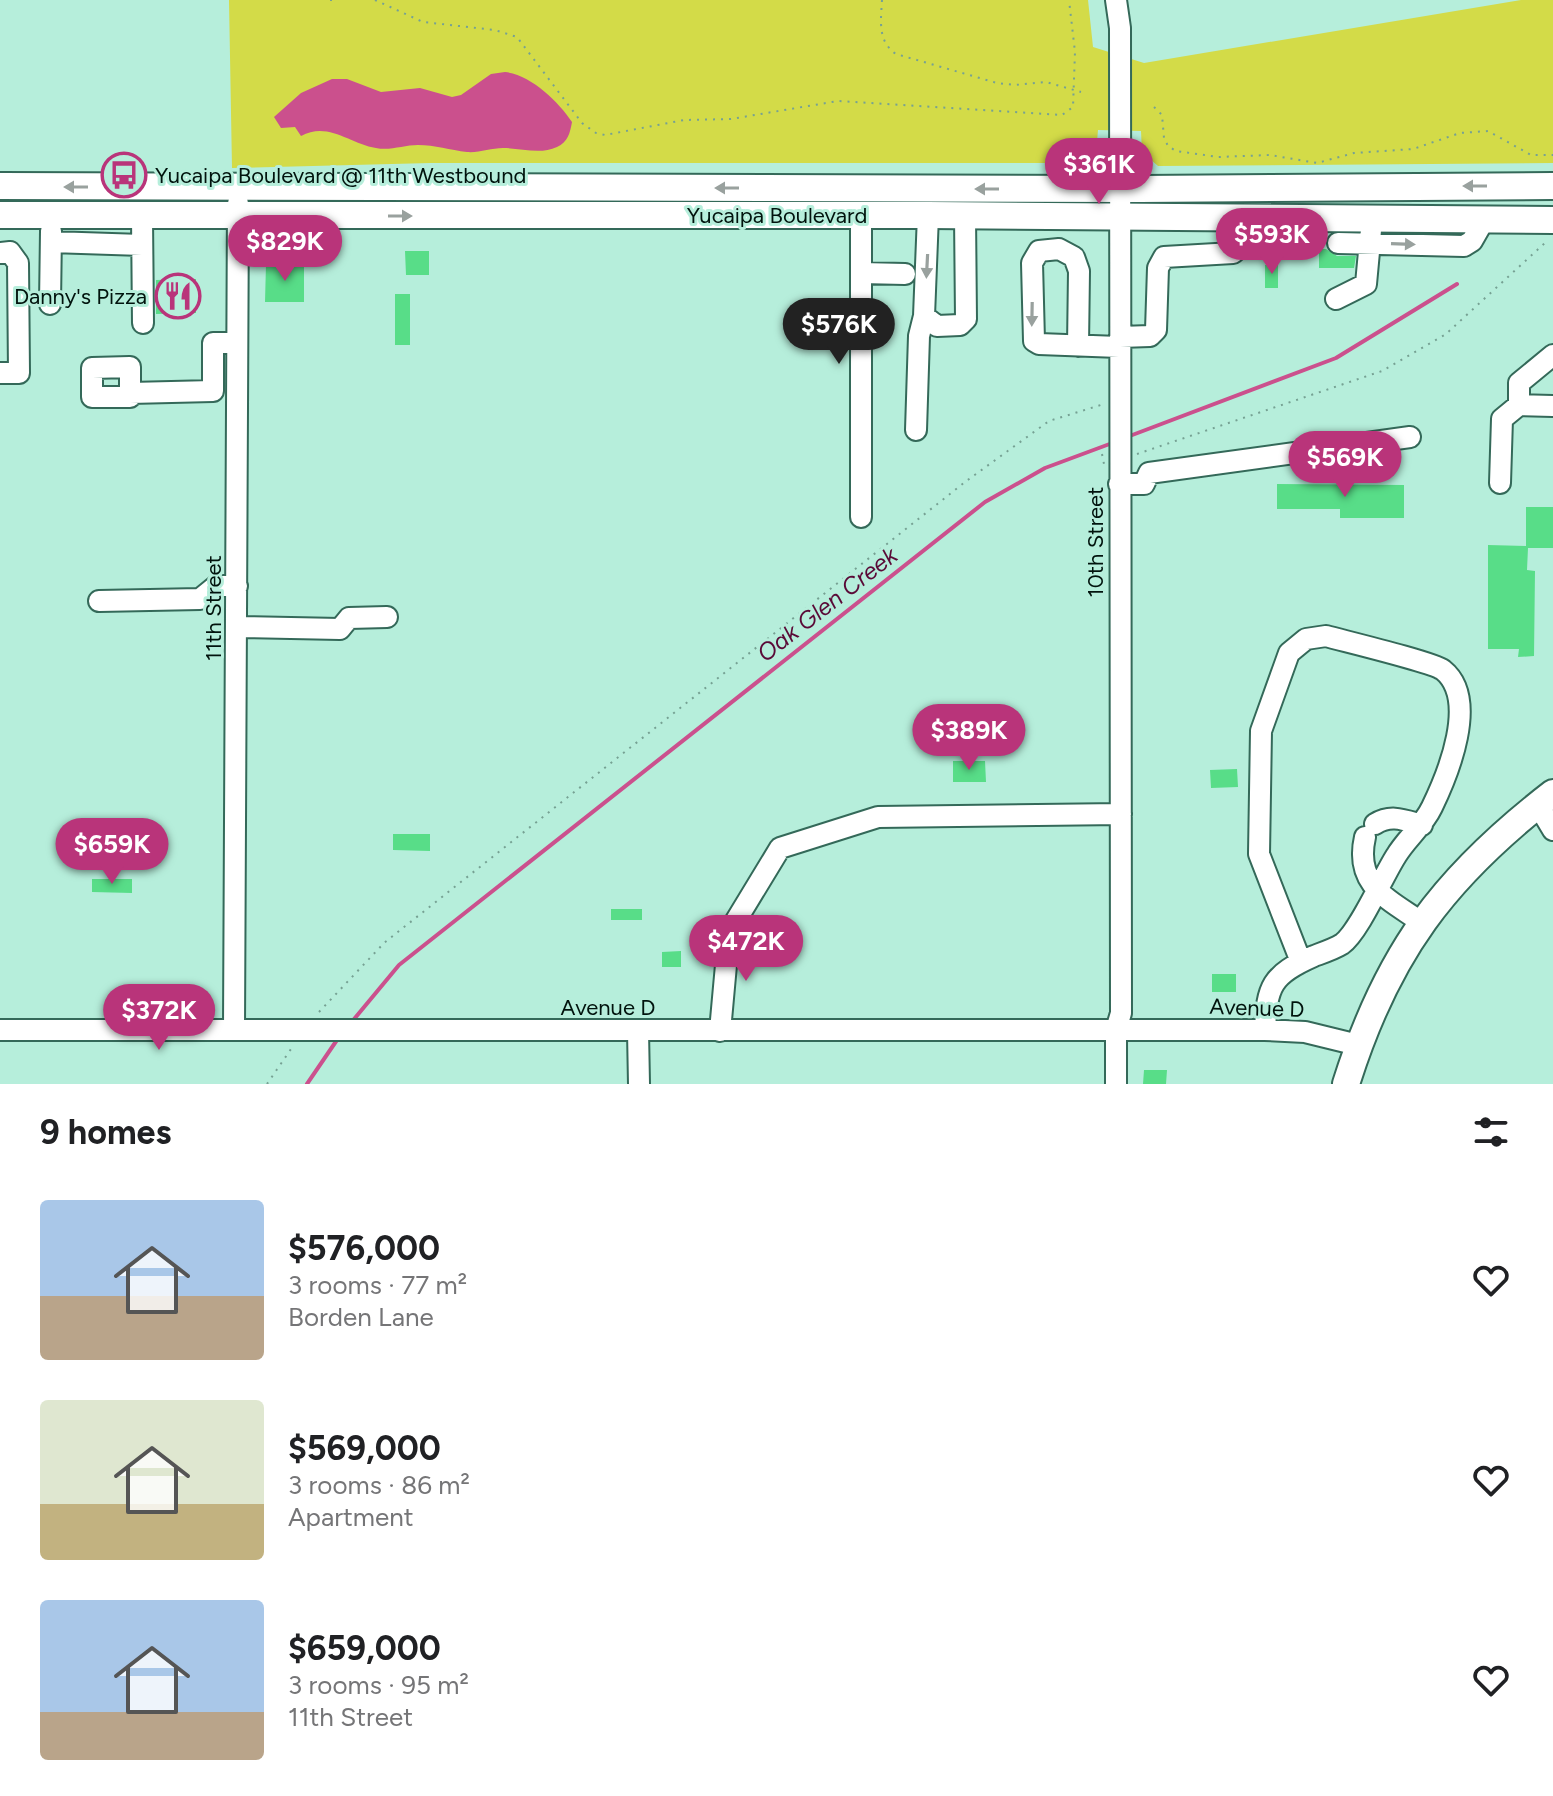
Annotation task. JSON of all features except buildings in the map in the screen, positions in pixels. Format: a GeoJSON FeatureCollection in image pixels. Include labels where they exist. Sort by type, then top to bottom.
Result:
{"type":"FeatureCollection","features":[{"type":"Feature","properties":{"kind":"main road","name":"Yucaipa Boulevard"},"geometry":{"type":"LineString","coordinates":[[0,186],[1121,189],[1553,186]]}},
{"type":"Feature","properties":{"kind":"main road","name":"Yucaipa Boulevard"},"geometry":{"type":"LineString","coordinates":[[0,215],[1047,215],[1244,218],[1371,231],[1437,232],[1484,220],[1553,220]]}},
{"type":"Feature","properties":{"kind":"main road"},"geometry":{"type":"LineString","coordinates":[[1346,1084],[1358,1045],[1382,988],[1421,922],[1478,855],[1545,799]]}},
{"type":"Feature","properties":{"kind":"street","name":"10th Street"},"geometry":{"type":"LineString","coordinates":[[1116,0],[1120,28],[1121,189],[1120,342],[1112,412],[1113,456],[1119,484],[1121,814],[1121,1013],[1116,1030],[1116,1084]]}},
{"type":"Feature","properties":{"kind":"street","name":"11th Street"},"geometry":{"type":"LineString","coordinates":[[234,1029],[238,187]]}},
{"type":"Feature","properties":{"kind":"street"},"geometry":{"type":"LineString","coordinates":[[50,304],[51,215]]}},
{"type":"Feature","properties":{"kind":"street"},"geometry":{"type":"LineString","coordinates":[[861,215],[861,517]]}},
{"type":"Feature","properties":{"kind":"street"},"geometry":{"type":"LineString","coordinates":[[916,430],[928,215]]}},
{"type":"Feature","properties":{"kind":"street"},"geometry":{"type":"LineString","coordinates":[[924,316],[937,326],[960,325],[966,319],[965,215]]}},
{"type":"Feature","properties":{"kind":"street"},"geometry":{"type":"LineString","coordinates":[[1045,248],[1047,215]]}},
{"type":"Feature","properties":{"kind":"street"},"geometry":{"type":"LineString","coordinates":[[142,217],[143,323]]}},
{"type":"Feature","properties":{"kind":"street"},"geometry":{"type":"LineString","coordinates":[[1078,346],[1079,271],[1074,257],[1067,251],[1045,248],[1039,251],[1032,263],[1034,341],[1039,344],[1078,346],[1120,342],[1150,336],[1156,330],[1158,268],[1164,257],[1233,253],[1242,245],[1244,218]]}},
{"type":"Feature","properties":{"kind":"street"},"geometry":{"type":"LineString","coordinates":[[1336,299],[1366,284],[1371,231],[1338,243]]}},
{"type":"Feature","properties":{"kind":"street"},"geometry":{"type":"LineString","coordinates":[[51,242],[142,245]]}},
{"type":"Feature","properties":{"kind":"street"},"geometry":{"type":"LineString","coordinates":[[0,253],[10,252],[18,263],[19,373],[0,373]]}},
{"type":"Feature","properties":{"kind":"street"},"geometry":{"type":"LineString","coordinates":[[861,273],[905,274]]}},
{"type":"Feature","properties":{"kind":"street"},"geometry":{"type":"LineString","coordinates":[[130,393],[213,391],[213,343],[237,343]]}},
{"type":"Feature","properties":{"kind":"street"},"geometry":{"type":"LineString","coordinates":[[1519,405],[1519,383],[1553,355]]}},
{"type":"Feature","properties":{"kind":"street"},"geometry":{"type":"LineString","coordinates":[[213,383],[237,383]]}},
{"type":"Feature","properties":{"kind":"street"},"geometry":{"type":"LineString","coordinates":[[1500,483],[1502,419],[1519,405],[1553,406]]}},
{"type":"Feature","properties":{"kind":"street"},"geometry":{"type":"LineString","coordinates":[[1119,484],[1144,484],[1149,473],[1410,437]]}},
{"type":"Feature","properties":{"kind":"street"},"geometry":{"type":"LineString","coordinates":[[99,601],[200,599],[216,586],[237,586]]}},
{"type":"Feature","properties":{"kind":"street"},"geometry":{"type":"LineString","coordinates":[[237,627],[340,629],[349,618],[387,617]]}},
{"type":"Feature","properties":{"kind":"street"},"geometry":{"type":"LineString","coordinates":[[1265,1030],[1267,995],[1274,982],[1301,962],[1343,943],[1377,891],[1396,854],[1422,825],[1432,807],[1458,737],[1460,714],[1456,688],[1442,669],[1341,640],[1314,637],[1298,643],[1289,653],[1261,731],[1259,854],[1301,962]]}},
{"type":"Feature","properties":{"kind":"street"},"geometry":{"type":"LineString","coordinates":[[1545,799],[1553,830]]}},
{"type":"Feature","properties":{"kind":"street"},"geometry":{"type":"LineString","coordinates":[[720,1031],[729,932],[780,848],[878,817],[1121,814]]}},
{"type":"Feature","properties":{"kind":"street"},"geometry":{"type":"LineString","coordinates":[[1421,922],[1377,891],[1366,874],[1361,854],[1370,831],[1385,818],[1398,818],[1422,825]]}},
{"type":"Feature","properties":{"kind":"street","name":"Avenue D"},"geometry":{"type":"LineString","coordinates":[[0,1030],[1265,1030],[1305,1032],[1358,1045]]}},
{"type":"Feature","properties":{"kind":"street"},"geometry":{"type":"LineString","coordinates":[[638,1031],[639,1084]]}},
{"type":"Feature","properties":{"kind":"path"},"geometry":{"type":"LineString","coordinates":[[375,0],[423,22],[495,30],[517,37],[582,123],[605,135],[684,120],[731,119],[838,101],[1062,115],[1073,107],[1075,89],[1069,0]]}},
{"type":"Feature","properties":{"kind":"path"},"geometry":{"type":"LineString","coordinates":[[882,0],[882,34],[887,48],[896,54],[1006,84],[1046,82],[1081,92]]}},
{"type":"Feature","properties":{"kind":"path"},"geometry":{"type":"LineString","coordinates":[[1154,107],[1162,115],[1164,138],[1168,146],[1176,151],[1218,157],[1270,155],[1317,163],[1354,153],[1413,149],[1460,133],[1488,131],[1524,152],[1553,155]]}},
{"type":"Feature","properties":{"kind":"path"},"geometry":{"type":"LineString","coordinates":[[1113,456],[1382,371],[1446,334],[1553,236]]}},
{"type":"Feature","properties":{"kind":"path"},"geometry":{"type":"LineString","coordinates":[[267,1084],[384,943],[965,482],[1049,421],[1104,404],[1112,412]]}},
{"type":"Feature","properties":{"kind":"shaded area"},"geometry":{"type":"Polygon","coordinates":[[[229,0],[1088,0],[1093,47],[1144,63],[1521,0],[1553,0],[1553,163],[1158,166],[1142,152],[1141,131],[1098,130],[1096,153],[1077,163],[431,163],[232,168],[229,0]]]}},
{"type":"Feature","properties":{"kind":"shaded area"},"geometry":{"type":"Polygon","coordinates":[[[505,72],[534,84],[566,114],[572,122],[564,143],[537,151],[503,148],[467,152],[418,145],[381,149],[330,132],[311,132],[301,136],[295,127],[281,128],[274,117],[301,93],[332,79],[347,79],[381,92],[420,88],[452,97],[461,95],[491,74],[505,72]]]}},
{"type":"Feature","properties":{"kind":"waterway","name":"Oak Glen Creek"},"geometry":{"type":"LineString","coordinates":[[1127,437],[1336,358],[1457,284]]}},
{"type":"Feature","properties":{"kind":"waterway","name":"Oak Glen Creek"},"geometry":{"type":"LineString","coordinates":[[350,1024],[399,965],[985,502],[1045,468],[1115,442]]}},
{"type":"Feature","properties":{"kind":"waterway","name":"Oak Glen Creek"},"geometry":{"type":"LineString","coordinates":[[307,1084],[339,1037]]}},
{"type":"Feature","properties":{"kind":"place","name":"Yucaipa Boulevard @ 11th Westbound"},"geometry":{"type":"Point","coordinates":[124,175]}},
{"type":"Feature","properties":{"kind":"place","name":"Danny's Pizza"},"geometry":{"type":"Point","coordinates":[178,296]}}]}
